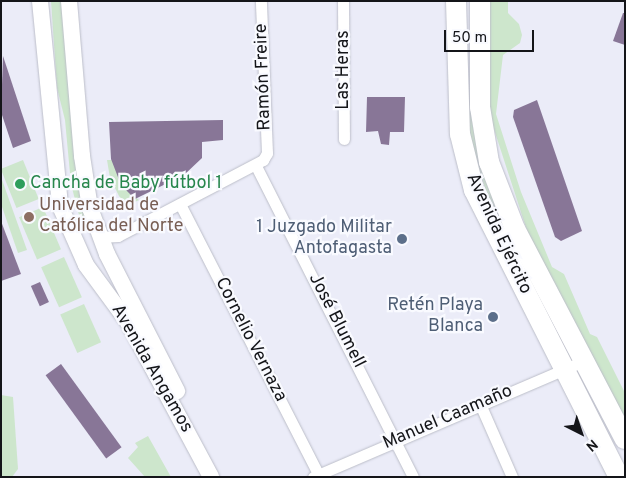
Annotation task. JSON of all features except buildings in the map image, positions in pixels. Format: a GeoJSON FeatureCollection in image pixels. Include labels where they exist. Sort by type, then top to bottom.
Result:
{"type":"FeatureCollection","features":[{"type":"Feature","properties":{"kind":"highway","name":"Avenida Ejército"},"geometry":{"type":"LineString","coordinates":[[456,1],[457,98],[468,172],[506,259],[620,477]]}},
{"type":"Feature","properties":{"kind":"highway","name":"Avenida Ejército"},"geometry":{"type":"LineString","coordinates":[[480,1],[480,107],[489,162],[514,229],[625,439]]}},
{"type":"Feature","properties":{"kind":"main road","name":"Avenida Angamos"},"geometry":{"type":"LineString","coordinates":[[40,1],[57,188],[66,221],[86,264],[128,322],[211,477]]}},
{"type":"Feature","properties":{"kind":"main road","name":"Avenida Angamos"},"geometry":{"type":"LineString","coordinates":[[69,1],[82,156],[90,208],[99,237],[223,477]]}},
{"type":"Feature","properties":{"kind":"main road"},"geometry":{"type":"LineString","coordinates":[[66,221],[99,237]]}},
{"type":"Feature","properties":{"kind":"street","name":"Ramón Freire"},"geometry":{"type":"LineString","coordinates":[[256,166],[267,153],[261,1]]}},
{"type":"Feature","properties":{"kind":"street","name":"Las Heras"},"geometry":{"type":"LineString","coordinates":[[344,1],[344,139]]}},
{"type":"Feature","properties":{"kind":"street"},"geometry":{"type":"LineString","coordinates":[[99,237],[118,236],[256,166]]}},
{"type":"Feature","properties":{"kind":"street","name":"José Blumell"},"geometry":{"type":"LineString","coordinates":[[256,166],[397,440],[412,477]]}},
{"type":"Feature","properties":{"kind":"street","name":"Cornelio Vernaza"},"geometry":{"type":"LineString","coordinates":[[180,204],[317,476]]}},
{"type":"Feature","properties":{"kind":"street","name":"Manuel Caamaño"},"geometry":{"type":"LineString","coordinates":[[317,476],[584,360]]}},
{"type":"Feature","properties":{"kind":"street"},"geometry":{"type":"LineString","coordinates":[[480,404],[512,477]]}},
{"type":"Feature","properties":{"kind":"green space"},"geometry":{"type":"Polygon","coordinates":[[[51,1],[64,1],[88,223],[79,215],[71,184],[65,120],[57,88],[51,1]]]}},
{"type":"Feature","properties":{"kind":"green space"},"geometry":{"type":"Polygon","coordinates":[[[489,1],[508,1],[508,13],[519,24],[522,35],[520,43],[503,55],[496,114],[521,192],[552,267],[564,274],[590,334],[597,337],[625,393],[625,432],[531,243],[490,117],[489,1]]]}},
{"type":"Feature","properties":{"kind":"green space"},"geometry":{"type":"Polygon","coordinates":[[[466,100],[472,100],[506,227],[502,228],[490,204],[467,129],[466,100]]]}},
{"type":"Feature","properties":{"kind":"green space","name":"Cancha de Baby fútbol 1"},"geometry":{"type":"Polygon","coordinates":[[[23,160],[39,199],[16,208],[1,169],[23,160]]]}},
{"type":"Feature","properties":{"kind":"green space"},"geometry":{"type":"Polygon","coordinates":[[[107,160],[117,160],[129,191],[139,200],[127,206],[119,196],[110,178],[107,160]]]}},
{"type":"Feature","properties":{"kind":"green space"},"geometry":{"type":"Polygon","coordinates":[[[1,177],[27,250],[18,253],[1,204],[1,177]]]}},
{"type":"Feature","properties":{"kind":"green space"},"geometry":{"type":"Polygon","coordinates":[[[43,207],[61,249],[37,260],[19,217],[43,207]]]}},
{"type":"Feature","properties":{"kind":"green space"},"geometry":{"type":"Polygon","coordinates":[[[64,257],[82,297],[59,307],[41,267],[64,257]]]}},
{"type":"Feature","properties":{"kind":"green space"},"geometry":{"type":"Polygon","coordinates":[[[84,304],[101,342],[77,353],[60,315],[84,304]]]}},
{"type":"Feature","properties":{"kind":"green space"},"geometry":{"type":"Polygon","coordinates":[[[1,395],[13,397],[18,469],[12,477],[1,477],[1,395]]]}},
{"type":"Feature","properties":{"kind":"green space"},"geometry":{"type":"Polygon","coordinates":[[[148,436],[171,477],[145,477],[128,458],[138,447],[135,443],[148,436]]]}},
{"type":"Feature","properties":{"kind":"place","name":"Cancha de Baby fútbol 1"},"geometry":{"type":"Point","coordinates":[20,184]}},
{"type":"Feature","properties":{"kind":"place","name":"Universidad de Católica del Norte"},"geometry":{"type":"Point","coordinates":[29,217]}},
{"type":"Feature","properties":{"kind":"place","name":"1 Juzgado Militar Antofagasta"},"geometry":{"type":"Point","coordinates":[402,239]}},
{"type":"Feature","properties":{"kind":"place","name":"Retén Playa Blanca"},"geometry":{"type":"Point","coordinates":[493,317]}}]}
